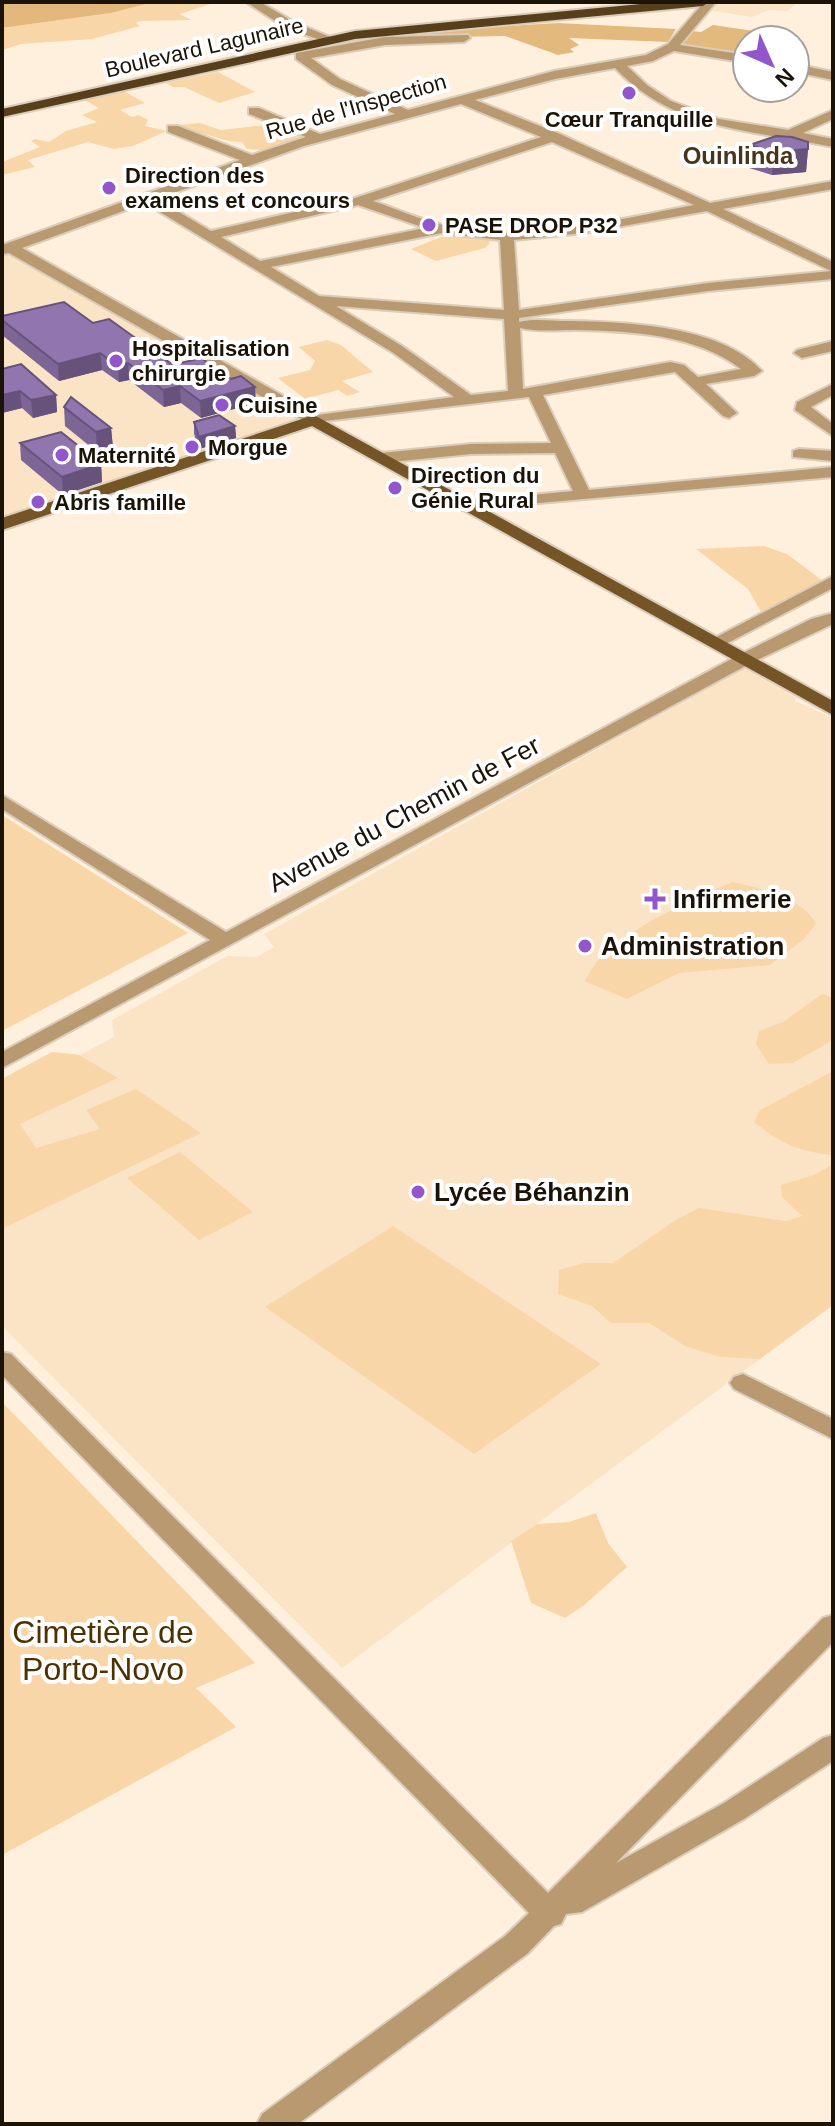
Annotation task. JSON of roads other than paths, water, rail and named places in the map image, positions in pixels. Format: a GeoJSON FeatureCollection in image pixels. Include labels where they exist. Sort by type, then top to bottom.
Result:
{"type":"FeatureCollection","features":[{"type":"Feature","properties":{"kind":"highway","name":"Boulevard Lagunaire"},"geometry":{"type":"LineString","coordinates":[[2,105],[325,36],[417,21],[640,2]]}},
{"type":"Feature","properties":{"kind":"highway","name":"Boulevard Lagunaire"},"geometry":{"type":"LineString","coordinates":[[2,113],[325,36],[703,2]]}},
{"type":"Feature","properties":{"kind":"main road"},"geometry":{"type":"LineString","coordinates":[[2,524],[314,420],[833,709]]}},
{"type":"Feature","properties":{"kind":"street"},"geometry":{"type":"LineString","coordinates":[[252,2],[290,25],[325,36]]}},
{"type":"Feature","properties":{"kind":"street","name":"Rue de l'Inspection"},"geometry":{"type":"LineString","coordinates":[[6,249],[249,159],[319,138],[554,75],[620,66],[649,58],[677,41],[710,2]]}},
{"type":"Feature","properties":{"kind":"street"},"geometry":{"type":"LineString","coordinates":[[406,114],[336,82],[300,56],[385,41],[464,38]]}},
{"type":"Feature","properties":{"kind":"street"},"geometry":{"type":"LineString","coordinates":[[677,41],[731,55]]}},
{"type":"Feature","properties":{"kind":"street"},"geometry":{"type":"LineString","coordinates":[[620,66],[653,98],[676,110],[710,120],[833,143]]}},
{"type":"Feature","properties":{"kind":"street"},"geometry":{"type":"LineString","coordinates":[[811,71],[833,76]]}},
{"type":"Feature","properties":{"kind":"street"},"geometry":{"type":"LineString","coordinates":[[461,99],[555,137],[833,267]]}},
{"type":"Feature","properties":{"kind":"street"},"geometry":{"type":"LineString","coordinates":[[254,111],[319,138]]}},
{"type":"Feature","properties":{"kind":"street"},"geometry":{"type":"LineString","coordinates":[[792,133],[833,114]]}},
{"type":"Feature","properties":{"kind":"street"},"geometry":{"type":"LineString","coordinates":[[173,129],[249,159]]}},
{"type":"Feature","properties":{"kind":"street"},"geometry":{"type":"LineString","coordinates":[[209,236],[359,201],[555,137]]}},
{"type":"Feature","properties":{"kind":"street"},"geometry":{"type":"LineString","coordinates":[[359,201],[441,229],[507,237],[561,232],[833,185]]}},
{"type":"Feature","properties":{"kind":"street"},"geometry":{"type":"LineString","coordinates":[[144,197],[397,349],[469,401]]}},
{"type":"Feature","properties":{"kind":"street"},"geometry":{"type":"LineString","coordinates":[[255,266],[441,229]]}},
{"type":"Feature","properties":{"kind":"street"},"geometry":{"type":"LineString","coordinates":[[507,237],[516,394]]}},
{"type":"Feature","properties":{"kind":"street"},"geometry":{"type":"LineString","coordinates":[[6,249],[314,420],[534,392],[670,367],[679,368],[729,413]]}},
{"type":"Feature","properties":{"kind":"street"},"geometry":{"type":"LineString","coordinates":[[512,320],[708,287],[833,275]]}},
{"type":"Feature","properties":{"kind":"street"},"geometry":{"type":"LineString","coordinates":[[317,300],[607,327],[694,340],[734,354],[754,371],[695,382]]}},
{"type":"Feature","properties":{"kind":"street"},"geometry":{"type":"LineString","coordinates":[[802,353],[833,346]]}},
{"type":"Feature","properties":{"kind":"street"},"geometry":{"type":"LineString","coordinates":[[833,389],[803,405],[803,410],[833,431]]}},
{"type":"Feature","properties":{"kind":"street"},"geometry":{"type":"LineString","coordinates":[[534,392],[584,496]]}},
{"type":"Feature","properties":{"kind":"street"},"geometry":{"type":"LineString","coordinates":[[381,458],[471,449],[561,448]]}},
{"type":"Feature","properties":{"kind":"street"},"geometry":{"type":"LineString","coordinates":[[799,454],[833,456]]}},
{"type":"Feature","properties":{"kind":"street"},"geometry":{"type":"LineString","coordinates":[[467,506],[833,472]]}},
{"type":"Feature","properties":{"kind":"street"},"geometry":{"type":"LineString","coordinates":[[714,643],[833,581]]}},
{"type":"Feature","properties":{"kind":"street","name":"Avenue du Chemin de Fer"},"geometry":{"type":"LineString","coordinates":[[2,1061],[743,660],[832,620]]}},
{"type":"Feature","properties":{"kind":"street"},"geometry":{"type":"LineString","coordinates":[[2,801],[225,940]]}},
{"type":"Feature","properties":{"kind":"street"},"geometry":{"type":"LineString","coordinates":[[2,1360],[550,1915]]}},
{"type":"Feature","properties":{"kind":"street"},"geometry":{"type":"LineString","coordinates":[[743,1383],[833,1430]]}},
{"type":"Feature","properties":{"kind":"street"},"geometry":{"type":"LineString","coordinates":[[273,2124],[516,1945],[550,1915],[833,1625]]}},
{"type":"Feature","properties":{"kind":"street"},"geometry":{"type":"LineString","coordinates":[[550,1915],[734,1811],[833,1746]]}},
{"type":"Feature","properties":{"kind":"place","name":"Cœur Tranquille"},"geometry":{"type":"Point","coordinates":[629,93]}},
{"type":"Feature","properties":{"kind":"place","name":"Direction des examens et concours"},"geometry":{"type":"Point","coordinates":[109,188]}},
{"type":"Feature","properties":{"kind":"place","name":"PASE DROP P32"},"geometry":{"type":"Point","coordinates":[429,225]}},
{"type":"Feature","properties":{"kind":"place","name":"Hospitalisation chirurgie"},"geometry":{"type":"Point","coordinates":[116,361]}},
{"type":"Feature","properties":{"kind":"place","name":"Cuisine"},"geometry":{"type":"Point","coordinates":[222,405]}},
{"type":"Feature","properties":{"kind":"place","name":"Morgue"},"geometry":{"type":"Point","coordinates":[192,447]}},
{"type":"Feature","properties":{"kind":"place","name":"Maternité"},"geometry":{"type":"Point","coordinates":[62,455]}},
{"type":"Feature","properties":{"kind":"place","name":"Direction du Génie Rural"},"geometry":{"type":"Point","coordinates":[395,488]}},
{"type":"Feature","properties":{"kind":"place","name":"Abris famille"},"geometry":{"type":"Point","coordinates":[38,502]}},
{"type":"Feature","properties":{"kind":"place","name":"Infirmerie"},"geometry":{"type":"Point","coordinates":[655,899]}},
{"type":"Feature","properties":{"kind":"place","name":"Administration"},"geometry":{"type":"Point","coordinates":[585,946]}},
{"type":"Feature","properties":{"kind":"place","name":"Lycée Béhanzin"},"geometry":{"type":"Point","coordinates":[418,1192]}},
{"type":"Feature","properties":{"kind":"district","name":"Ouinlinda"},"geometry":{"type":"Point","coordinates":[738,156]}},
{"type":"Feature","properties":{"kind":"park label","name":"Cimetière de Porto-Novo"},"geometry":{"type":"Point","coordinates":[103,1650]}}]}
